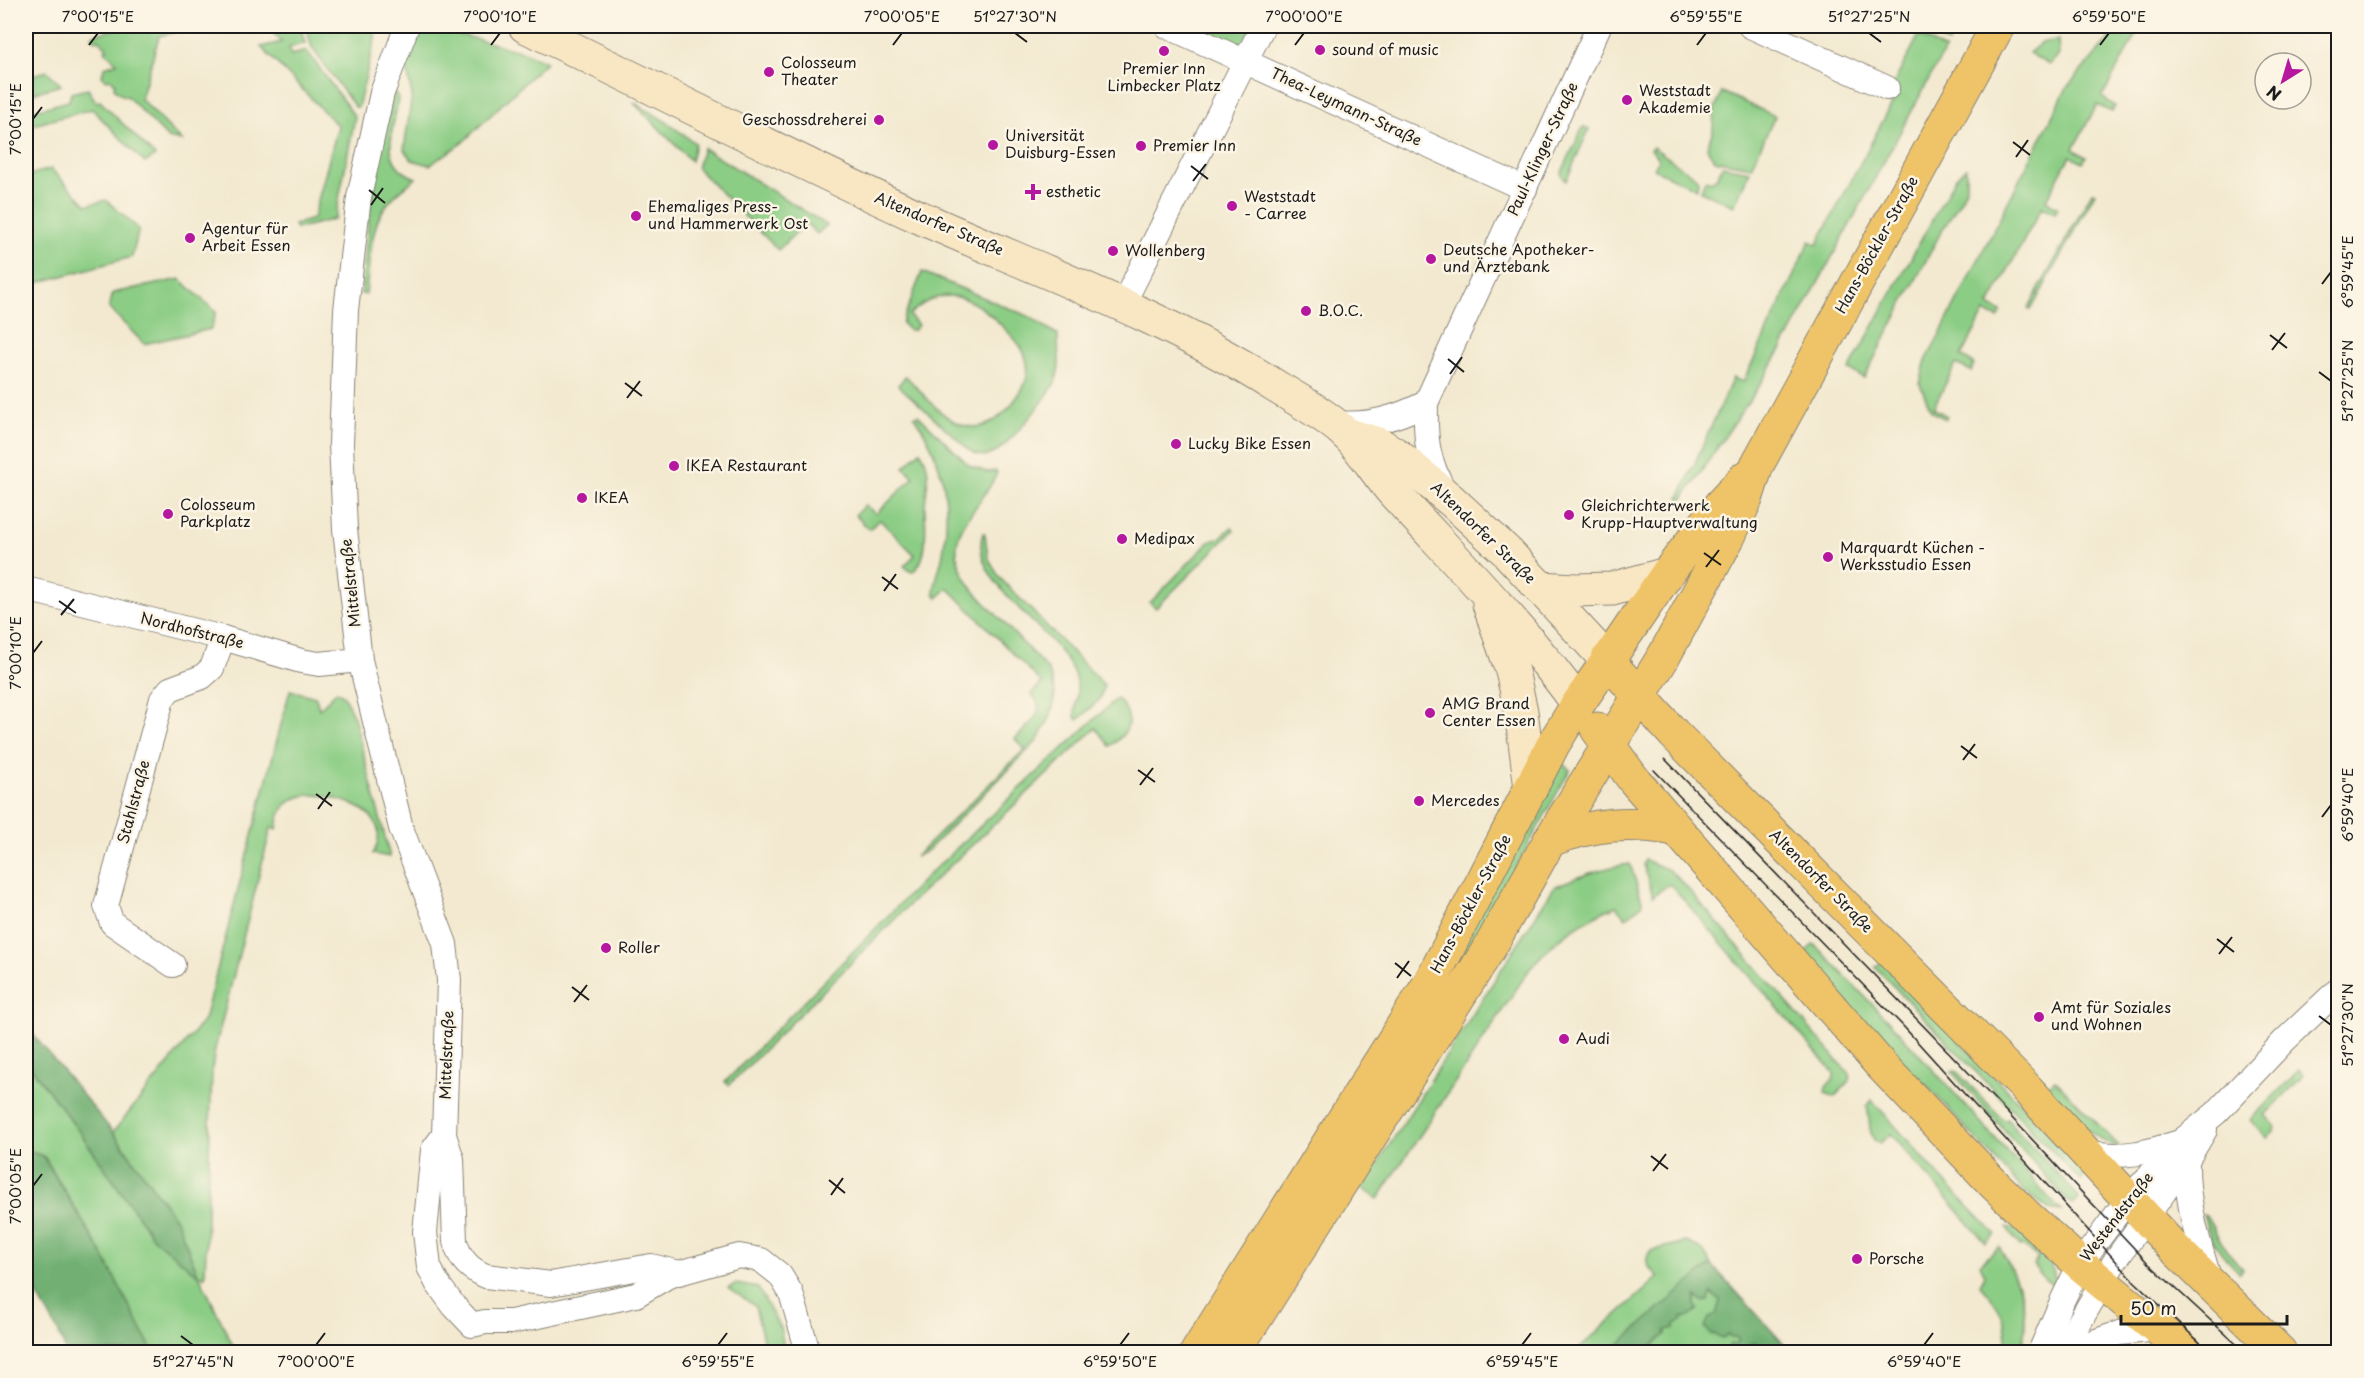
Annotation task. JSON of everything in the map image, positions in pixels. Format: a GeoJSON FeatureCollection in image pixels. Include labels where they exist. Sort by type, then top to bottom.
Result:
{"type":"FeatureCollection","features":[{"type":"Feature","properties":{"kind":"main road","name":"Altendorfer Straße"},"geometry":{"type":"LineString","coordinates":[[525,26],[650,85],[805,164],[920,217],[1123,304],[1240,364],[1339,428],[1381,445],[1397,455],[1452,501],[1507,552],[1674,734],[2088,1153],[2137,1209],[2280,1353]]}},
{"type":"Feature","properties":{"kind":"main road","name":"Hans-Böckler-Straße"},"geometry":{"type":"LineString","coordinates":[[1234,1353],[1490,948],[1550,840],[1640,696],[1729,536],[1746,498],[1757,465],[1998,26]]}},
{"type":"Feature","properties":{"kind":"main road","name":"Altendorfer Straße"},"geometry":{"type":"LineString","coordinates":[[1339,428],[1392,491],[1483,588],[1545,659],[1634,780],[1880,1064],[1994,1184],[2091,1273],[2186,1353]]}},
{"type":"Feature","properties":{"kind":"main road","name":"Hans-Böckler-Straße"},"geometry":{"type":"LineString","coordinates":[[1197,1353],[1431,981],[1554,742],[1666,574],[1720,505],[1757,465]]}},
{"type":"Feature","properties":{"kind":"main road"},"geometry":{"type":"LineString","coordinates":[[1540,588],[1612,589],[1666,574]]}},
{"type":"Feature","properties":{"kind":"main road"},"geometry":{"type":"LineString","coordinates":[[1483,588],[1512,671],[1521,711],[1531,788]]}},
{"type":"Feature","properties":{"kind":"main road"},"geometry":{"type":"LineString","coordinates":[[1550,840],[1576,831],[1617,824],[1651,825],[1676,829]]}},
{"type":"Feature","properties":{"kind":"street","name":"Mittelstraße"},"geometry":{"type":"LineString","coordinates":[[407,26],[382,93],[359,197],[346,310],[341,392],[341,444],[345,529],[360,660],[401,828],[433,907],[445,944],[449,980],[444,1135]]}},
{"type":"Feature","properties":{"kind":"street","name":"Thea-Leymann-Straße"},"geometry":{"type":"LineString","coordinates":[[1167,26],[1525,189]]}},
{"type":"Feature","properties":{"kind":"street"},"geometry":{"type":"LineString","coordinates":[[1123,304],[1263,26]]}},
{"type":"Feature","properties":{"kind":"street","name":"Paul-Klinger-Straße"},"geometry":{"type":"LineString","coordinates":[[1452,501],[1438,478],[1425,439],[1426,404],[1599,26]]}},
{"type":"Feature","properties":{"kind":"street"},"geometry":{"type":"LineString","coordinates":[[1750,26],[1887,88]]}},
{"type":"Feature","properties":{"kind":"street"},"geometry":{"type":"LineString","coordinates":[[1339,428],[1398,417],[1426,404]]}},
{"type":"Feature","properties":{"kind":"street","name":"Nordhofstraße"},"geometry":{"type":"LineString","coordinates":[[26,589],[320,664],[360,660]]}},
{"type":"Feature","properties":{"kind":"street","name":"Stahlstraße"},"geometry":{"type":"LineString","coordinates":[[173,965],[112,923],[106,906],[162,699],[170,688],[202,677],[212,668],[223,638]]}},
{"type":"Feature","properties":{"kind":"street","name":"Westendstraße"},"geometry":{"type":"LineString","coordinates":[[2040,1353],[2063,1299],[2091,1273],[2137,1209],[2184,1151],[2216,1113],[2284,1041],[2338,990]]}},
{"type":"Feature","properties":{"kind":"street"},"geometry":{"type":"LineString","coordinates":[[444,1135],[433,1150],[425,1232],[429,1267],[437,1283],[472,1325],[485,1322],[511,1322],[636,1295],[675,1272]]}},
{"type":"Feature","properties":{"kind":"street"},"geometry":{"type":"LineString","coordinates":[[444,1135],[452,1159],[454,1241],[458,1253],[477,1273],[504,1279],[551,1284],[651,1266],[679,1273],[739,1256],[761,1260],[780,1275],[791,1293],[808,1353]]}},
{"type":"Feature","properties":{"kind":"street"},"geometry":{"type":"LineString","coordinates":[[2184,1151],[2190,1211],[2211,1284]]}},
{"type":"Feature","properties":{"kind":"street","name":"Westendstraße"},"geometry":{"type":"LineString","coordinates":[[2088,1153],[2112,1156],[2184,1151]]}},
{"type":"Feature","properties":{"kind":"street"},"geometry":{"type":"LineString","coordinates":[[2063,1353],[2091,1273]]}},
{"type":"Feature","properties":{"kind":"street"},"geometry":{"type":"LineString","coordinates":[[2063,1353],[2119,1333],[2158,1329]]}},
{"type":"Feature","properties":{"kind":"green space"},"geometry":{"type":"Polygon","coordinates":[[[127,26],[199,26],[159,36],[141,99],[182,141],[168,138],[127,96],[123,96],[114,88],[115,83],[102,76],[104,67],[117,63],[105,51],[107,48],[98,39],[96,41],[93,35],[127,26]]]}},
{"type":"Feature","properties":{"kind":"green space"},"geometry":{"type":"Polygon","coordinates":[[[267,26],[300,26],[305,43],[289,48],[291,55],[307,51],[355,117],[335,219],[296,229],[294,225],[313,219],[338,126],[261,47],[282,42],[267,26]]]}},
{"type":"Feature","properties":{"kind":"green space"},"geometry":{"type":"Polygon","coordinates":[[[306,26],[375,26],[375,40],[358,107],[355,107],[312,48],[306,26]]]}},
{"type":"Feature","properties":{"kind":"green space"},"geometry":{"type":"Polygon","coordinates":[[[417,26],[430,26],[526,53],[546,62],[462,143],[430,165],[412,160],[404,150],[412,95],[405,60],[417,26]]]}},
{"type":"Feature","properties":{"kind":"green space"},"geometry":{"type":"Polygon","coordinates":[[[1169,26],[1262,26],[1246,62],[1169,26]]]}},
{"type":"Feature","properties":{"kind":"green space"},"geometry":{"type":"Polygon","coordinates":[[[1926,26],[1958,26],[1948,44],[1923,30],[1926,26]]]}},
{"type":"Feature","properties":{"kind":"green space"},"geometry":{"type":"Polygon","coordinates":[[[2121,26],[2133,26],[2139,29],[2102,97],[2115,106],[2112,112],[2097,105],[2073,149],[2086,157],[2083,163],[2070,156],[2046,200],[2058,208],[2055,213],[2042,207],[1989,305],[2001,312],[1998,318],[1985,312],[1961,356],[1974,364],[1971,371],[1956,364],[1933,408],[1947,416],[1945,419],[1931,411],[1920,384],[1925,363],[2068,86],[2121,26]]]}},
{"type":"Feature","properties":{"kind":"green space"},"geometry":{"type":"Polygon","coordinates":[[[1919,35],[1945,50],[1789,336],[1761,383],[1682,500],[1679,498],[1733,378],[1743,382],[1810,241],[1817,245],[1896,96],[1891,89],[1919,35]]]}},
{"type":"Feature","properties":{"kind":"green space"},"geometry":{"type":"Polygon","coordinates":[[[2058,40],[2059,55],[2049,65],[2029,53],[2041,43],[2058,40]]]}},
{"type":"Feature","properties":{"kind":"green space"},"geometry":{"type":"Polygon","coordinates":[[[47,71],[61,85],[29,94],[33,75],[47,71]]]}},
{"type":"Feature","properties":{"kind":"green space"},"geometry":{"type":"Polygon","coordinates":[[[88,89],[96,102],[100,101],[155,156],[145,163],[92,109],[26,127],[26,105],[35,110],[69,101],[71,93],[88,89]]]}},
{"type":"Feature","properties":{"kind":"green space"},"geometry":{"type":"Polygon","coordinates":[[[1722,92],[1775,116],[1751,167],[1718,161],[1707,148],[1713,130],[1714,111],[1722,92]]]}},
{"type":"Feature","properties":{"kind":"green space"},"geometry":{"type":"Polygon","coordinates":[[[392,93],[397,94],[398,100],[391,135],[392,155],[396,164],[404,172],[416,178],[399,191],[380,215],[371,249],[366,294],[361,294],[370,208],[392,93]]]}},
{"type":"Feature","properties":{"kind":"green space"},"geometry":{"type":"Polygon","coordinates":[[[633,102],[665,121],[695,143],[691,161],[633,102]]]}},
{"type":"Feature","properties":{"kind":"green space"},"geometry":{"type":"Polygon","coordinates":[[[1583,127],[1589,129],[1566,181],[1561,174],[1583,127]]]}},
{"type":"Feature","properties":{"kind":"green space"},"geometry":{"type":"Polygon","coordinates":[[[1653,147],[1694,176],[1698,180],[1697,189],[1654,169],[1658,159],[1651,149],[1653,147]]]}},
{"type":"Feature","properties":{"kind":"green space"},"geometry":{"type":"Polygon","coordinates":[[[703,148],[827,225],[817,234],[806,223],[778,250],[697,168],[703,148]]]}},
{"type":"Feature","properties":{"kind":"green space"},"geometry":{"type":"Polygon","coordinates":[[[1722,166],[1750,171],[1734,206],[1701,191],[1705,180],[1711,182],[1718,176],[1722,166]]]}},
{"type":"Feature","properties":{"kind":"green space"},"geometry":{"type":"Polygon","coordinates":[[[1966,168],[1966,188],[1962,198],[1940,234],[1864,378],[1849,370],[1956,177],[1966,168]]]}},
{"type":"Feature","properties":{"kind":"green space"},"geometry":{"type":"Polygon","coordinates":[[[51,169],[87,205],[106,200],[139,229],[132,257],[26,286],[26,197],[32,174],[51,169]]]}},
{"type":"Feature","properties":{"kind":"green space"},"geometry":{"type":"Polygon","coordinates":[[[2092,192],[2095,193],[2031,310],[2028,309],[2092,192]]]}},
{"type":"Feature","properties":{"kind":"green space"},"geometry":{"type":"Polygon","coordinates":[[[922,272],[1030,317],[1058,335],[1059,368],[1052,387],[1015,434],[996,452],[989,455],[975,454],[970,451],[898,385],[906,376],[942,413],[955,422],[968,426],[982,426],[996,419],[1011,405],[1021,391],[1028,370],[1026,358],[1015,339],[992,316],[981,307],[958,297],[946,296],[922,305],[909,315],[918,325],[914,330],[909,330],[902,323],[922,272]]]}},
{"type":"Feature","properties":{"kind":"green space"},"geometry":{"type":"Polygon","coordinates":[[[180,279],[216,312],[211,329],[144,344],[109,308],[113,293],[180,279]]]}},
{"type":"Feature","properties":{"kind":"green space"},"geometry":{"type":"Polygon","coordinates":[[[918,415],[969,465],[986,472],[996,471],[997,473],[989,489],[962,528],[957,555],[962,572],[974,591],[1048,670],[1055,693],[1050,718],[1037,741],[927,851],[915,857],[1025,749],[1015,739],[1035,718],[1038,706],[1031,694],[1042,683],[948,588],[937,598],[934,593],[946,534],[945,498],[943,481],[932,448],[914,416],[918,415]]]}},
{"type":"Feature","properties":{"kind":"green space"},"geometry":{"type":"Polygon","coordinates":[[[920,451],[928,471],[925,506],[926,532],[921,561],[911,572],[904,566],[915,555],[880,520],[869,529],[855,515],[865,505],[876,514],[914,477],[904,467],[920,451]]]}},
{"type":"Feature","properties":{"kind":"green space"},"geometry":{"type":"Polygon","coordinates":[[[1232,527],[1234,530],[1156,608],[1150,603],[1209,542],[1220,538],[1232,527]]]}},
{"type":"Feature","properties":{"kind":"green space"},"geometry":{"type":"Polygon","coordinates":[[[983,533],[988,557],[999,577],[1104,685],[1100,699],[1078,720],[1075,717],[1077,691],[1075,676],[1065,658],[1000,588],[988,570],[981,552],[983,533]]]}},
{"type":"Feature","properties":{"kind":"green space"},"geometry":{"type":"Polygon","coordinates":[[[290,690],[316,697],[319,709],[337,691],[344,696],[354,717],[390,857],[373,854],[378,833],[372,818],[356,806],[337,799],[316,795],[298,798],[284,808],[279,817],[277,829],[271,828],[215,1049],[212,1069],[205,1276],[199,1275],[236,1352],[153,1352],[103,1255],[44,1156],[26,1150],[26,1061],[78,1130],[198,1274],[177,1221],[113,1132],[204,1020],[290,690]]]}},
{"type":"Feature","properties":{"kind":"green space"},"geometry":{"type":"Polygon","coordinates":[[[1117,698],[1126,711],[1128,724],[1117,741],[1110,746],[1096,728],[914,900],[729,1085],[725,1082],[926,877],[1117,698]]]}},
{"type":"Feature","properties":{"kind":"green space"},"geometry":{"type":"Polygon","coordinates":[[[1562,763],[1570,770],[1466,956],[1386,1088],[1217,1352],[1211,1352],[1562,763]]]}},
{"type":"Feature","properties":{"kind":"green space"},"geometry":{"type":"Polygon","coordinates":[[[1645,860],[1669,870],[1681,881],[1846,1070],[1851,1077],[1849,1082],[1834,1097],[1825,1093],[1826,1087],[1834,1078],[1834,1073],[1671,885],[1653,896],[1643,864],[1645,860]]]}},
{"type":"Feature","properties":{"kind":"green space"},"geometry":{"type":"Polygon","coordinates":[[[1630,864],[1643,904],[1626,918],[1616,906],[1592,918],[1559,939],[1540,957],[1531,967],[1378,1199],[1362,1188],[1554,887],[1610,867],[1630,864]]]}},
{"type":"Feature","properties":{"kind":"green space"},"geometry":{"type":"Polygon","coordinates":[[[1814,944],[1898,1031],[2061,1211],[2049,1209],[2025,1192],[1928,1087],[1897,1063],[1805,952],[1814,944]]]}},
{"type":"Feature","properties":{"kind":"green space"},"geometry":{"type":"Polygon","coordinates":[[[1883,961],[2076,1161],[2084,1177],[2081,1181],[1875,967],[1883,961]]]}},
{"type":"Feature","properties":{"kind":"green space"},"geometry":{"type":"Polygon","coordinates":[[[26,1026],[113,1132],[177,1221],[198,1275],[153,1238],[78,1130],[26,1061],[26,1026]]]}},
{"type":"Feature","properties":{"kind":"green space"},"geometry":{"type":"Polygon","coordinates":[[[1955,1070],[2005,1121],[2007,1119],[2078,1196],[2079,1199],[2074,1204],[2069,1202],[1952,1072],[1955,1070]]]}},
{"type":"Feature","properties":{"kind":"green space"},"geometry":{"type":"Polygon","coordinates":[[[2299,1070],[2304,1075],[2265,1115],[2275,1126],[2274,1131],[2267,1138],[2250,1120],[2299,1070]]]}},
{"type":"Feature","properties":{"kind":"green space"},"geometry":{"type":"Polygon","coordinates":[[[2055,1080],[2120,1147],[2099,1138],[2080,1123],[2047,1087],[2055,1080]]]}},
{"type":"Feature","properties":{"kind":"green space"},"geometry":{"type":"Polygon","coordinates":[[[1872,1100],[1941,1178],[1996,1235],[1986,1243],[1891,1134],[1880,1143],[1876,1142],[1870,1130],[1867,1107],[1872,1100]]]}},
{"type":"Feature","properties":{"kind":"green space"},"geometry":{"type":"Polygon","coordinates":[[[26,1150],[43,1156],[103,1255],[153,1352],[66,1352],[58,1331],[26,1275],[26,1150]]]}},
{"type":"Feature","properties":{"kind":"green space"},"geometry":{"type":"Polygon","coordinates":[[[2203,1215],[2206,1216],[2226,1250],[2243,1269],[2240,1273],[2217,1247],[2203,1215]]]}},
{"type":"Feature","properties":{"kind":"green space"},"geometry":{"type":"Polygon","coordinates":[[[2006,1227],[2023,1234],[2040,1249],[2052,1268],[2055,1278],[2054,1286],[2044,1279],[2033,1265],[2038,1258],[2022,1245],[2020,1246],[2006,1227]]]}},
{"type":"Feature","properties":{"kind":"green space"},"geometry":{"type":"Polygon","coordinates":[[[1686,1242],[1702,1249],[1711,1264],[1791,1352],[1575,1352],[1659,1277],[1647,1263],[1650,1251],[1686,1242]]]}},
{"type":"Feature","properties":{"kind":"green space"},"geometry":{"type":"Polygon","coordinates":[[[1999,1247],[2013,1272],[2022,1298],[2025,1324],[2020,1352],[2004,1352],[2005,1323],[1998,1308],[1980,1285],[1985,1275],[1980,1264],[1999,1247]]]}},
{"type":"Feature","properties":{"kind":"green space"},"geometry":{"type":"Polygon","coordinates":[[[1711,1264],[1791,1352],[1763,1352],[1762,1345],[1751,1343],[1742,1351],[1729,1352],[1729,1345],[1739,1340],[1728,1335],[1722,1338],[1715,1334],[1712,1335],[1705,1327],[1709,1318],[1716,1315],[1720,1301],[1711,1293],[1709,1301],[1702,1302],[1696,1297],[1695,1305],[1698,1309],[1687,1318],[1683,1317],[1682,1321],[1675,1324],[1675,1328],[1666,1330],[1666,1334],[1653,1346],[1644,1349],[1644,1352],[1610,1352],[1711,1264]]]}},
{"type":"Feature","properties":{"kind":"green space"},"geometry":{"type":"Polygon","coordinates":[[[737,1284],[758,1288],[780,1328],[785,1352],[766,1352],[755,1306],[728,1288],[737,1284]]]}},
{"type":"Feature","properties":{"kind":"tram line"},"geometry":{"type":"LineString","coordinates":[[1665,759],[1996,1101],[2148,1263],[2245,1352]]}},
{"type":"Feature","properties":{"kind":"tram line"},"geometry":{"type":"LineString","coordinates":[[1654,770],[1903,1026],[2135,1282],[2210,1352]]}},
{"type":"Feature","properties":{"kind":"place","name":"sound of music"},"geometry":{"type":"Point","coordinates":[1320,50]}},
{"type":"Feature","properties":{"kind":"place","name":"Premier Inn Limbecker Platz"},"geometry":{"type":"Point","coordinates":[1164,51]}},
{"type":"Feature","properties":{"kind":"place","name":"Colosseum Theater"},"geometry":{"type":"Point","coordinates":[769,72]}},
{"type":"Feature","properties":{"kind":"place","name":"Weststadt Akademie"},"geometry":{"type":"Point","coordinates":[1627,100]}},
{"type":"Feature","properties":{"kind":"place","name":"Geschossdreherei"},"geometry":{"type":"Point","coordinates":[879,120]}},
{"type":"Feature","properties":{"kind":"place","name":"Universität Duisburg-Essen"},"geometry":{"type":"Point","coordinates":[993,145]}},
{"type":"Feature","properties":{"kind":"place","name":"Premier Inn"},"geometry":{"type":"Point","coordinates":[1141,146]}},
{"type":"Feature","properties":{"kind":"place","name":"esthetic"},"geometry":{"type":"Point","coordinates":[1033,192]}},
{"type":"Feature","properties":{"kind":"place","name":"Weststadt - Carree"},"geometry":{"type":"Point","coordinates":[1232,206]}},
{"type":"Feature","properties":{"kind":"place","name":"Ehemaliges Press- und Hammerwerk Ost"},"geometry":{"type":"Point","coordinates":[636,216]}},
{"type":"Feature","properties":{"kind":"place","name":"Agentur für Arbeit Essen"},"geometry":{"type":"Point","coordinates":[190,238]}},
{"type":"Feature","properties":{"kind":"place","name":"Wollenberg"},"geometry":{"type":"Point","coordinates":[1113,251]}},
{"type":"Feature","properties":{"kind":"place","name":"Deutsche Apotheker- und Ärztebank"},"geometry":{"type":"Point","coordinates":[1431,259]}},
{"type":"Feature","properties":{"kind":"place","name":"B.O.C."},"geometry":{"type":"Point","coordinates":[1306,311]}},
{"type":"Feature","properties":{"kind":"place","name":"Lucky Bike Essen"},"geometry":{"type":"Point","coordinates":[1176,444]}},
{"type":"Feature","properties":{"kind":"place","name":"IKEA Restaurant"},"geometry":{"type":"Point","coordinates":[674,466]}},
{"type":"Feature","properties":{"kind":"place","name":"IKEA"},"geometry":{"type":"Point","coordinates":[582,498]}},
{"type":"Feature","properties":{"kind":"place","name":"Colosseum Parkplatz"},"geometry":{"type":"Point","coordinates":[168,514]}},
{"type":"Feature","properties":{"kind":"place","name":"Gleichrichterwerk Krupp-Hauptverwaltung"},"geometry":{"type":"Point","coordinates":[1569,515]}},
{"type":"Feature","properties":{"kind":"place","name":"Medipax"},"geometry":{"type":"Point","coordinates":[1122,539]}},
{"type":"Feature","properties":{"kind":"place","name":"Marquardt Küchen - Werksstudio Essen"},"geometry":{"type":"Point","coordinates":[1828,557]}},
{"type":"Feature","properties":{"kind":"place","name":"AMG Brand Center Essen"},"geometry":{"type":"Point","coordinates":[1430,713]}},
{"type":"Feature","properties":{"kind":"place","name":"Mercedes"},"geometry":{"type":"Point","coordinates":[1419,801]}},
{"type":"Feature","properties":{"kind":"place","name":"Roller"},"geometry":{"type":"Point","coordinates":[606,948]}},
{"type":"Feature","properties":{"kind":"place","name":"Amt für Soziales und Wohnen"},"geometry":{"type":"Point","coordinates":[2039,1017]}},
{"type":"Feature","properties":{"kind":"place","name":"Audi"},"geometry":{"type":"Point","coordinates":[1564,1039]}},
{"type":"Feature","properties":{"kind":"place","name":"Porsche"},"geometry":{"type":"Point","coordinates":[1857,1259]}}]}
